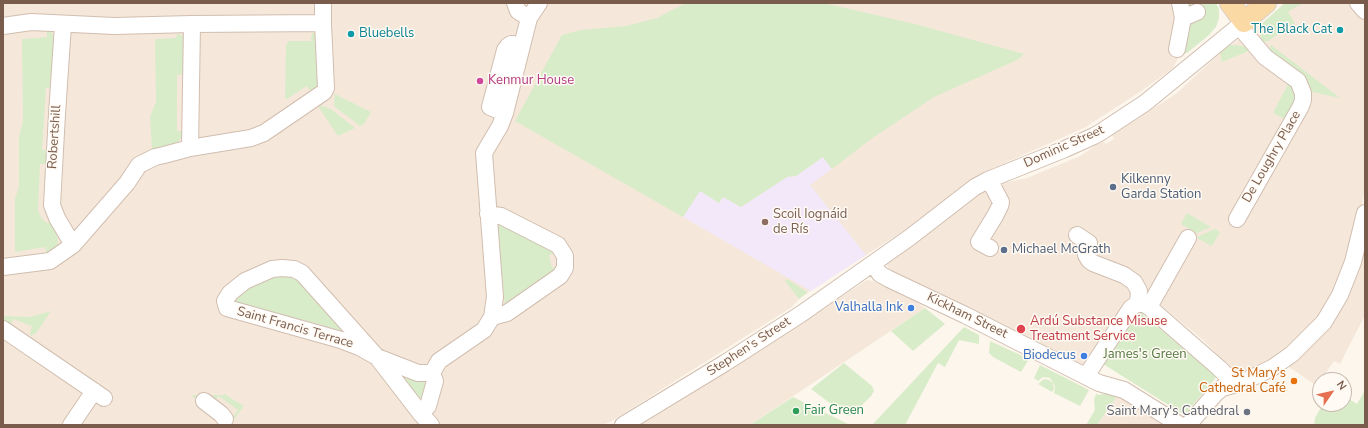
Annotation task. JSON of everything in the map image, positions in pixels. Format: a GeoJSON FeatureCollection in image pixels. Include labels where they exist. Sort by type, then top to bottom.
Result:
{"type":"FeatureCollection","features":[{"type":"Feature","properties":{"kind":"main road"},"geometry":{"type":"LineString","coordinates":[[1230,3],[1241,24]]}},
{"type":"Feature","properties":{"kind":"main road","name":"Dominic Street"},"geometry":{"type":"LineString","coordinates":[[1241,24],[1266,3]]}},
{"type":"Feature","properties":{"kind":"street"},"geometry":{"type":"LineString","coordinates":[[3,267],[50,261],[73,245],[127,183],[139,165],[155,157],[190,148],[251,138],[264,133],[324,92],[326,88],[324,3]]}},
{"type":"Feature","properties":{"kind":"street"},"geometry":{"type":"LineString","coordinates":[[515,3],[518,11],[529,18]]}},
{"type":"Feature","properties":{"kind":"street"},"geometry":{"type":"LineString","coordinates":[[377,357],[418,373],[432,373],[440,361],[484,330],[492,317],[495,297],[484,153],[500,126],[505,113],[508,72],[522,45],[529,18],[539,3]]}},
{"type":"Feature","properties":{"kind":"street"},"geometry":{"type":"LineString","coordinates":[[1358,3],[1365,11]]}},
{"type":"Feature","properties":{"kind":"street"},"geometry":{"type":"LineString","coordinates":[[1177,49],[1187,11]]}},
{"type":"Feature","properties":{"kind":"street"},"geometry":{"type":"LineString","coordinates":[[3,26],[31,22],[114,26],[324,23]]}},
{"type":"Feature","properties":{"kind":"street","name":"Robertshill"},"geometry":{"type":"LineString","coordinates":[[63,24],[52,205],[57,218],[73,245]]}},
{"type":"Feature","properties":{"kind":"street"},"geometry":{"type":"LineString","coordinates":[[190,148],[192,24]]}},
{"type":"Feature","properties":{"kind":"street","name":"Dominic Street"},"geometry":{"type":"LineString","coordinates":[[872,264],[909,238],[975,187],[988,180],[1094,136],[1145,103],[1241,24]]}},
{"type":"Feature","properties":{"kind":"street","name":"De Loughry Place"},"geometry":{"type":"LineString","coordinates":[[1237,219],[1303,100],[1303,93],[1298,81],[1265,57],[1241,24]]}},
{"type":"Feature","properties":{"kind":"street"},"geometry":{"type":"LineString","coordinates":[[988,180],[1000,202],[1000,206],[995,216],[979,242],[990,248]]}},
{"type":"Feature","properties":{"kind":"street"},"geometry":{"type":"LineString","coordinates":[[1188,425],[1222,388],[1241,383],[1272,368],[1292,354],[1324,322],[1340,295],[1353,262],[1365,213]]}},
{"type":"Feature","properties":{"kind":"street"},"geometry":{"type":"LineString","coordinates":[[488,214],[501,216],[558,245],[565,256],[565,268],[560,276],[507,313],[492,317]]}},
{"type":"Feature","properties":{"kind":"street"},"geometry":{"type":"LineString","coordinates":[[1077,235],[1089,243],[1086,249],[1086,255],[1089,260],[1124,275],[1134,282],[1144,305],[1219,368],[1227,376],[1229,385]]}},
{"type":"Feature","properties":{"kind":"street"},"geometry":{"type":"LineString","coordinates":[[1086,376],[1132,308],[1144,305],[1188,238]]}},
{"type":"Feature","properties":{"kind":"street","name":"Kickham Street"},"geometry":{"type":"LineString","coordinates":[[872,264],[880,274],[889,279],[966,315],[1099,383],[1124,390],[1180,425]]}},
{"type":"Feature","properties":{"kind":"street","name":"Stephen's Street"},"geometry":{"type":"LineString","coordinates":[[623,425],[725,363],[801,314],[872,264]]}},
{"type":"Feature","properties":{"kind":"street","name":"Saint Francis Terrace"},"geometry":{"type":"LineString","coordinates":[[377,357],[342,340],[227,308],[225,300],[230,293],[246,281],[272,269],[294,269],[302,273],[377,357],[426,420]]}},
{"type":"Feature","properties":{"kind":"street"},"geometry":{"type":"LineString","coordinates":[[3,329],[99,394],[71,425]]}},
{"type":"Feature","properties":{"kind":"street","name":"Saint Francis Terrace"},"geometry":{"type":"LineString","coordinates":[[426,420],[435,381],[432,373]]}},
{"type":"Feature","properties":{"kind":"street"},"geometry":{"type":"LineString","coordinates":[[204,401],[219,419]]}},
{"type":"Feature","properties":{"kind":"shaded area"},"geometry":{"type":"Polygon","coordinates":[[[3,3],[1185,3],[1199,6],[1181,53],[1173,68],[1140,92],[1084,128],[980,174],[919,221],[807,293],[792,307],[610,422],[601,425],[3,425],[3,3]]]}},
{"type":"Feature","properties":{"kind":"shaded area"},"geometry":{"type":"Polygon","coordinates":[[[1285,3],[1354,3],[1365,15],[1365,191],[1350,252],[1323,315],[1299,339],[1272,360],[1240,377],[1202,339],[1158,303],[1131,294],[1083,367],[890,272],[887,265],[890,256],[981,188],[1027,178],[1080,156],[1103,141],[1106,144],[1114,139],[1112,135],[1177,93],[1220,53],[1264,22],[1285,3]]]}},
{"type":"Feature","properties":{"kind":"shaded area","name":"Scoil Iognáid de Rís"},"geometry":{"type":"Polygon","coordinates":[[[823,157],[832,169],[810,185],[866,255],[811,291],[683,217],[700,191],[719,203],[723,197],[741,207],[787,177],[796,176],[823,157]]]}},
{"type":"Feature","properties":{"kind":"shaded area"},"geometry":{"type":"Polygon","coordinates":[[[1365,240],[1365,315],[1340,364],[1334,361],[1327,372],[1312,372],[1312,383],[1289,367],[1336,314],[1365,240]]]}},
{"type":"Feature","properties":{"kind":"shaded area"},"geometry":{"type":"Polygon","coordinates":[[[867,280],[893,286],[925,308],[750,425],[635,425],[717,378],[867,280]]]}},
{"type":"Feature","properties":{"kind":"shaded area"},"geometry":{"type":"Polygon","coordinates":[[[1118,395],[1166,425],[1097,425],[1118,395]]]}},
{"type":"Feature","properties":{"kind":"green space"},"geometry":{"type":"Polygon","coordinates":[[[686,3],[823,3],[915,24],[1024,54],[1017,60],[934,97],[871,139],[832,169],[823,157],[796,176],[787,177],[741,207],[723,197],[719,203],[700,191],[683,217],[515,121],[562,35],[581,30],[626,26],[657,18],[686,3]]]}},
{"type":"Feature","properties":{"kind":"green space"},"geometry":{"type":"Polygon","coordinates":[[[1185,3],[1216,3],[1219,9],[1219,18],[1216,27],[1209,35],[1187,53],[1181,53],[1188,27],[1200,15],[1188,7],[1185,3]]]}},
{"type":"Feature","properties":{"kind":"green space"},"geometry":{"type":"Polygon","coordinates":[[[1285,3],[1306,3],[1297,6],[1288,12],[1295,23],[1268,41],[1263,42],[1260,35],[1260,25],[1285,3]]]}},
{"type":"Feature","properties":{"kind":"green space"},"geometry":{"type":"Polygon","coordinates":[[[47,31],[50,31],[54,39],[57,39],[55,87],[46,88],[42,150],[50,150],[49,164],[40,164],[38,211],[42,219],[47,223],[52,222],[58,239],[57,249],[47,256],[45,247],[15,252],[15,199],[19,186],[19,137],[23,121],[22,39],[47,37],[47,31]]]}},
{"type":"Feature","properties":{"kind":"green space"},"geometry":{"type":"Polygon","coordinates":[[[312,33],[317,33],[319,86],[312,93],[307,86],[285,100],[286,45],[289,41],[311,41],[312,33]]]}},
{"type":"Feature","properties":{"kind":"green space"},"geometry":{"type":"Polygon","coordinates":[[[177,34],[183,36],[186,74],[177,75],[177,131],[185,131],[185,139],[180,139],[178,143],[152,149],[150,117],[156,102],[155,39],[176,38],[177,34]]]}},
{"type":"Feature","properties":{"kind":"green space"},"geometry":{"type":"Polygon","coordinates":[[[1230,45],[1245,46],[1251,50],[1222,62],[1220,53],[1230,45]]]}},
{"type":"Feature","properties":{"kind":"green space"},"geometry":{"type":"Polygon","coordinates":[[[1271,45],[1340,98],[1310,90],[1307,81],[1298,71],[1272,54],[1270,48],[1271,45]]]}},
{"type":"Feature","properties":{"kind":"green space"},"geometry":{"type":"Polygon","coordinates":[[[1288,84],[1293,89],[1295,101],[1285,119],[1273,113],[1288,84]]]}},
{"type":"Feature","properties":{"kind":"green space"},"geometry":{"type":"Polygon","coordinates":[[[335,94],[371,112],[364,124],[360,126],[335,107],[335,94]]]}},
{"type":"Feature","properties":{"kind":"green space"},"geometry":{"type":"Polygon","coordinates":[[[320,105],[331,109],[355,128],[338,136],[318,106],[320,105]]]}},
{"type":"Feature","properties":{"kind":"green space"},"geometry":{"type":"Polygon","coordinates":[[[1187,213],[1211,227],[1197,233],[1181,224],[1187,213]]]}},
{"type":"Feature","properties":{"kind":"green space"},"geometry":{"type":"Polygon","coordinates":[[[501,220],[558,252],[549,255],[552,268],[561,266],[505,305],[497,223],[501,220]]]}},
{"type":"Feature","properties":{"kind":"green space"},"geometry":{"type":"Polygon","coordinates":[[[1215,229],[1220,232],[1212,246],[1197,238],[1199,236],[1215,229]]]}},
{"type":"Feature","properties":{"kind":"green space"},"geometry":{"type":"Polygon","coordinates":[[[273,273],[298,277],[351,336],[324,329],[322,325],[303,320],[296,323],[234,308],[233,297],[247,284],[253,287],[270,279],[273,273]]]}},
{"type":"Feature","properties":{"kind":"green space"},"geometry":{"type":"Polygon","coordinates":[[[787,279],[807,293],[799,299],[785,281],[787,279]]]}},
{"type":"Feature","properties":{"kind":"green space"},"geometry":{"type":"Polygon","coordinates":[[[925,308],[945,324],[913,351],[891,331],[925,308]]]}},
{"type":"Feature","properties":{"kind":"green space"},"geometry":{"type":"Polygon","coordinates":[[[51,311],[36,333],[31,336],[30,333],[32,326],[13,319],[11,326],[3,324],[3,316],[30,317],[51,311]]]}},
{"type":"Feature","properties":{"kind":"green space","name":"James's Green"},"geometry":{"type":"Polygon","coordinates":[[[1136,312],[1140,312],[1216,376],[1187,412],[1183,414],[1103,364],[1136,312]]]}},
{"type":"Feature","properties":{"kind":"green space"},"geometry":{"type":"Polygon","coordinates":[[[964,327],[979,335],[979,344],[959,340],[945,367],[938,363],[905,425],[872,425],[964,327]]]}},
{"type":"Feature","properties":{"kind":"green space"},"geometry":{"type":"Polygon","coordinates":[[[990,341],[1029,359],[1021,372],[993,357],[989,353],[990,341]]]}},
{"type":"Feature","properties":{"kind":"green space"},"geometry":{"type":"Polygon","coordinates":[[[844,363],[872,386],[874,391],[852,415],[847,416],[811,389],[844,363]]]}},
{"type":"Feature","properties":{"kind":"green space"},"geometry":{"type":"Polygon","coordinates":[[[1040,365],[1089,390],[1080,406],[1054,393],[1055,386],[1050,378],[1043,377],[1038,381],[1034,378],[1040,365]]]}},
{"type":"Feature","properties":{"kind":"green space"},"geometry":{"type":"Polygon","coordinates":[[[396,370],[427,384],[424,400],[420,403],[396,370]]]}},
{"type":"Feature","properties":{"kind":"green space"},"geometry":{"type":"Polygon","coordinates":[[[1044,379],[1053,383],[1054,389],[1052,392],[1038,384],[1044,379]]]}},
{"type":"Feature","properties":{"kind":"green space"},"geometry":{"type":"Polygon","coordinates":[[[1365,390],[1365,425],[1314,425],[1315,418],[1318,412],[1352,412],[1352,401],[1357,404],[1365,390]]]}},
{"type":"Feature","properties":{"kind":"green space"},"geometry":{"type":"Polygon","coordinates":[[[1106,393],[1118,395],[1097,425],[1086,425],[1095,410],[1094,400],[1096,394],[1099,395],[1106,393]]]}},
{"type":"Feature","properties":{"kind":"green space"},"geometry":{"type":"Polygon","coordinates":[[[224,394],[244,406],[230,425],[227,425],[238,410],[219,396],[214,401],[201,403],[191,395],[223,395],[224,394]]]}},
{"type":"Feature","properties":{"kind":"green space","name":"Fair Green"},"geometry":{"type":"Polygon","coordinates":[[[793,397],[850,425],[750,425],[793,397]]]}},
{"type":"Feature","properties":{"kind":"place","name":"The Black Cat"},"geometry":{"type":"Point","coordinates":[1340,30]}},
{"type":"Feature","properties":{"kind":"place","name":"Bluebells"},"geometry":{"type":"Point","coordinates":[351,34]}},
{"type":"Feature","properties":{"kind":"place","name":"Kenmur House"},"geometry":{"type":"Point","coordinates":[480,81]}},
{"type":"Feature","properties":{"kind":"place","name":"Kilkenny Garda Station"},"geometry":{"type":"Point","coordinates":[1113,187]}},
{"type":"Feature","properties":{"kind":"place","name":"Scoil Iognáid de Rís"},"geometry":{"type":"Point","coordinates":[765,222]}},
{"type":"Feature","properties":{"kind":"place","name":"Michael McGrath"},"geometry":{"type":"Point","coordinates":[1004,250]}},
{"type":"Feature","properties":{"kind":"place","name":"Valhalla Ink"},"geometry":{"type":"Point","coordinates":[911,308]}},
{"type":"Feature","properties":{"kind":"place","name":"Ardú Substance Misuse Treatment Service"},"geometry":{"type":"Point","coordinates":[1021,329]}},
{"type":"Feature","properties":{"kind":"place","name":"Biodecus"},"geometry":{"type":"Point","coordinates":[1084,356]}},
{"type":"Feature","properties":{"kind":"place","name":"St Mary's Cathedral Café"},"geometry":{"type":"Point","coordinates":[1294,381]}},
{"type":"Feature","properties":{"kind":"place","name":"Fair Green"},"geometry":{"type":"Point","coordinates":[796,411]}},
{"type":"Feature","properties":{"kind":"place","name":"Saint Mary's Cathedral"},"geometry":{"type":"Point","coordinates":[1247,412]}}]}
